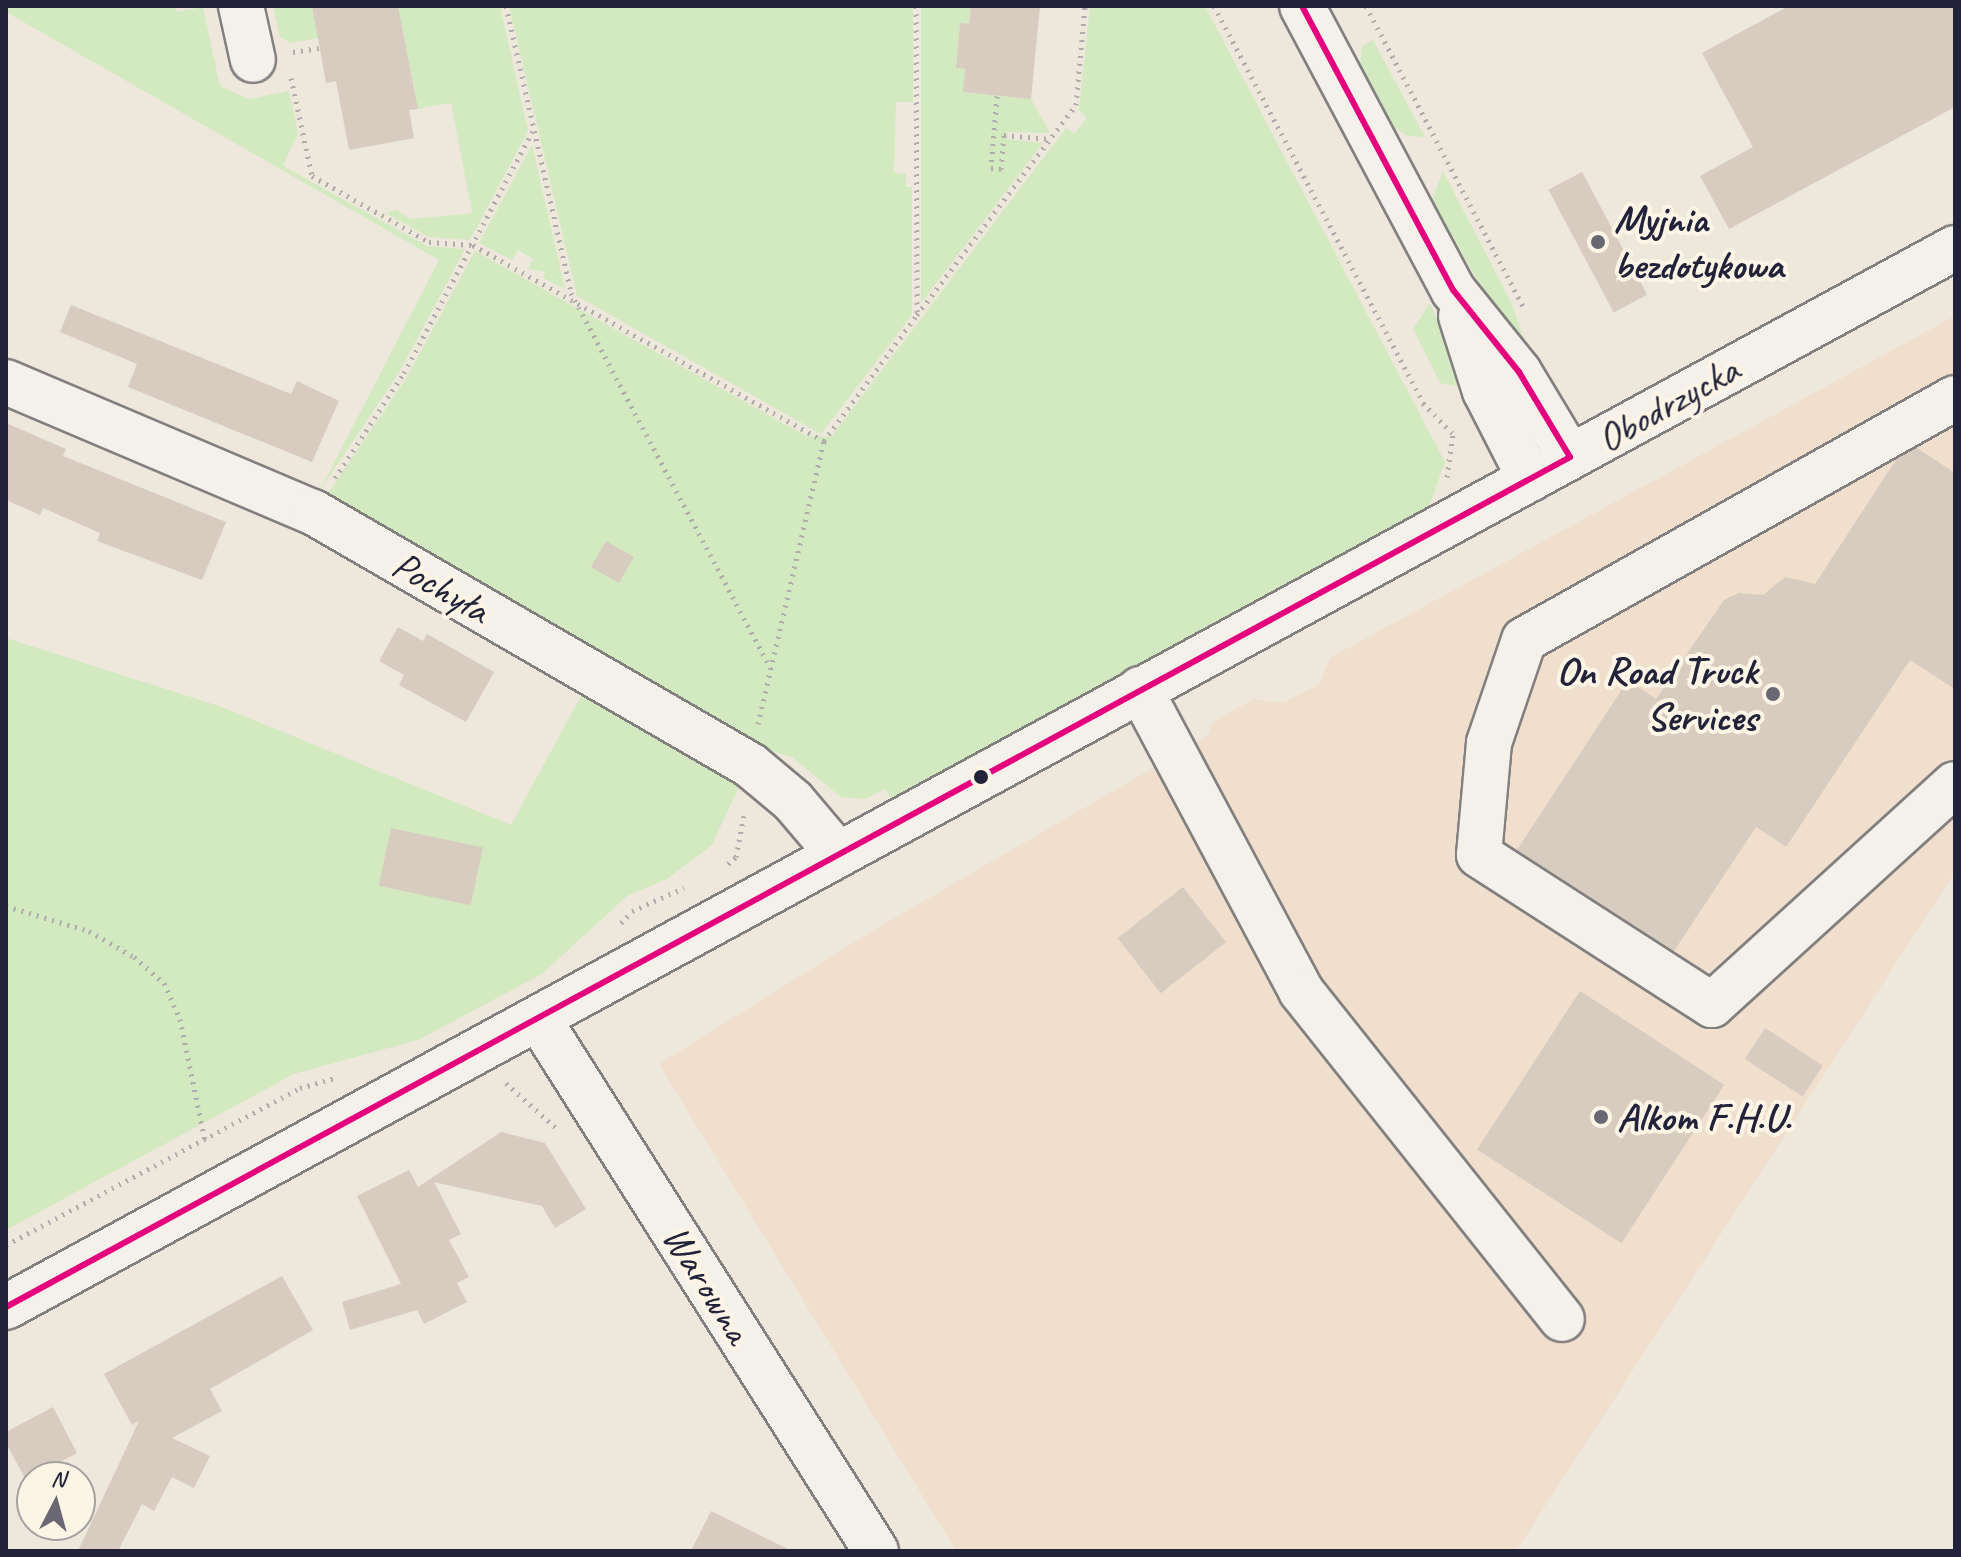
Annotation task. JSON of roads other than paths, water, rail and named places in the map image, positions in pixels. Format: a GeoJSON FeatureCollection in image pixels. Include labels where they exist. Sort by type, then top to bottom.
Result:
{"type":"FeatureCollection","features":[{"type":"Feature","properties":{"kind":"street"},"geometry":{"type":"LineString","coordinates":[[241,6],[271,64]]}},
{"type":"Feature","properties":{"kind":"street"},"geometry":{"type":"LineString","coordinates":[[1302,6],[1453,290],[1485,391],[1530,479]]}},
{"type":"Feature","properties":{"kind":"street","name":"Obodrzycka"},"geometry":{"type":"LineString","coordinates":[[6,1307],[1955,248]]}},
{"type":"Feature","properties":{"kind":"street"},"geometry":{"type":"LineString","coordinates":[[1453,290],[1519,372],[1570,457]]}},
{"type":"Feature","properties":{"kind":"street","name":"Pochyła"},"geometry":{"type":"LineString","coordinates":[[6,382],[313,512],[750,765],[793,801],[838,854]]}},
{"type":"Feature","properties":{"kind":"street"},"geometry":{"type":"LineString","coordinates":[[1955,398],[1524,640],[1489,743],[1479,855],[1712,1005],[1955,784]]}},
{"type":"Feature","properties":{"kind":"street"},"geometry":{"type":"LineString","coordinates":[[1140,689],[1301,991],[1562,1319]]}},
{"type":"Feature","properties":{"kind":"street","name":"Warowna"},"geometry":{"type":"LineString","coordinates":[[538,1018],[863,1544]]}},
{"type":"Feature","properties":{"kind":"place","name":"Myjnia bezdotykowa"},"geometry":{"type":"Point","coordinates":[1598,242]}},
{"type":"Feature","properties":{"kind":"place","name":"On Road Truck Services"},"geometry":{"type":"Point","coordinates":[1773,694]}},
{"type":"Feature","properties":{"kind":"place","name":"Alkom F.H.U."},"geometry":{"type":"Point","coordinates":[1601,1117]}}]}
